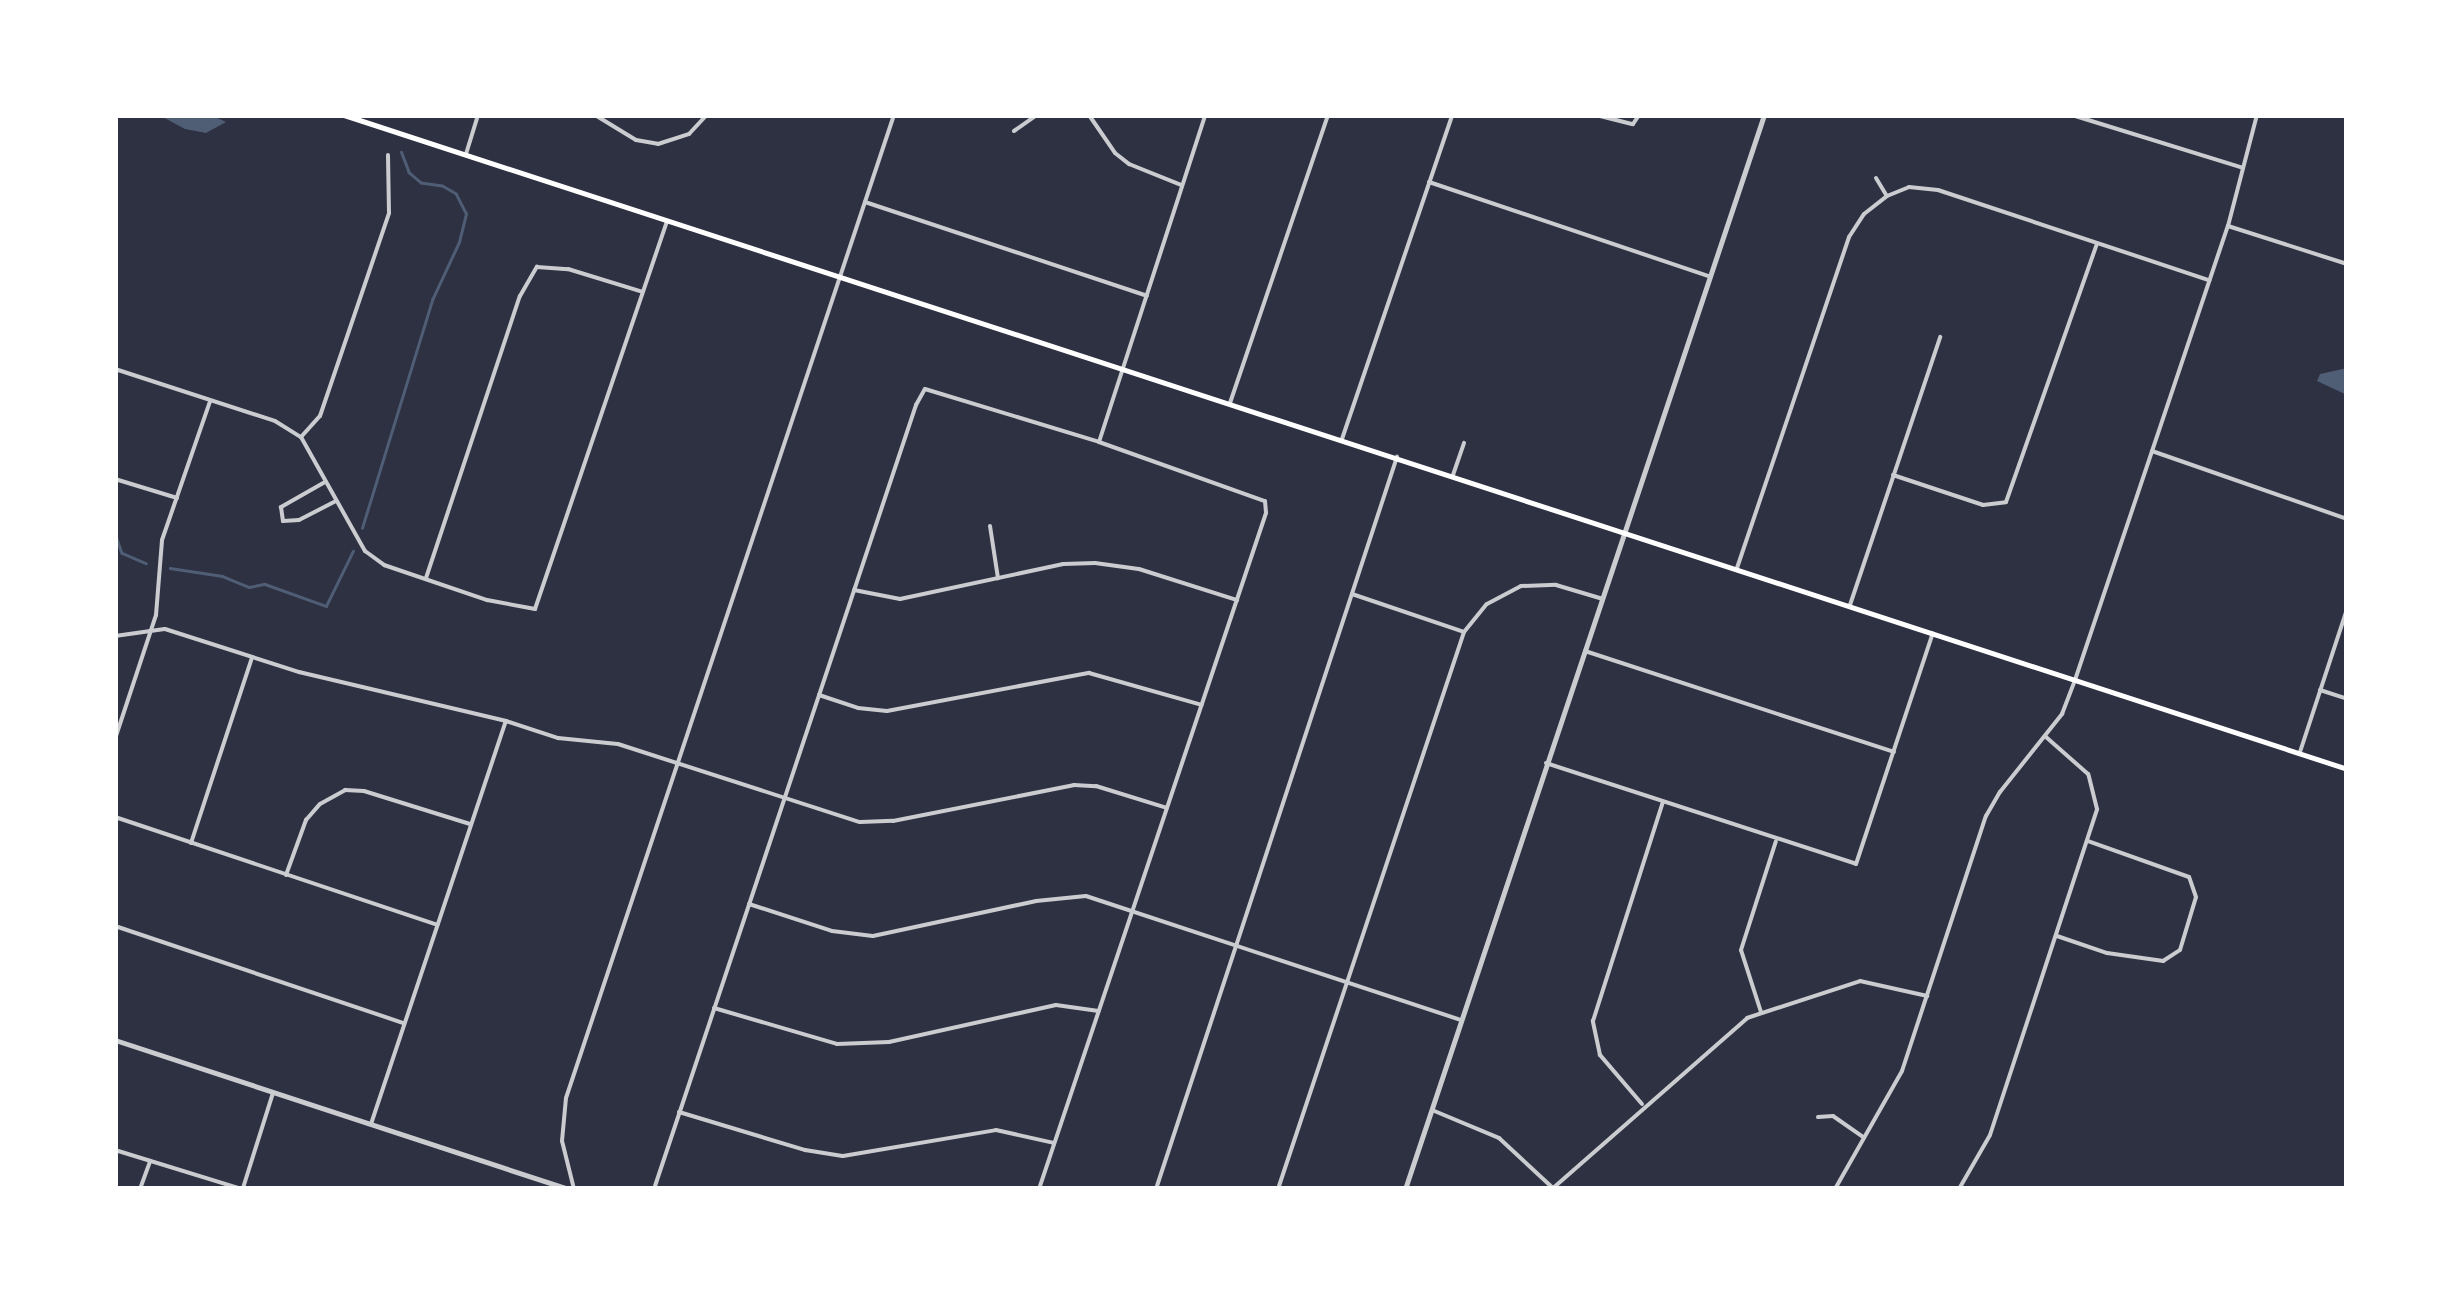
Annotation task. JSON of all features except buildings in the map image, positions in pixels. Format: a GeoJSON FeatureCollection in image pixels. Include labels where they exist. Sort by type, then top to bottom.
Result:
{"type":"FeatureCollection","features":[{"type":"Feature","properties":{"kind":"main road"},"geometry":{"type":"LineString","coordinates":[[344,115],[2347,768]]}},
{"type":"Feature","properties":{"kind":"street"},"geometry":{"type":"LineString","coordinates":[[466,155],[478,115]]}},
{"type":"Feature","properties":{"kind":"street"},"geometry":{"type":"LineString","coordinates":[[595,115],[636,140],[658,144],[688,134],[707,115]]}},
{"type":"Feature","properties":{"kind":"street"},"geometry":{"type":"LineString","coordinates":[[115,1040],[571,1189],[562,1141],[562,1112],[894,115]]}},
{"type":"Feature","properties":{"kind":"street"},"geometry":{"type":"LineString","coordinates":[[1014,131],[1037,115]]}},
{"type":"Feature","properties":{"kind":"street"},"geometry":{"type":"LineString","coordinates":[[1089,115],[1114,153],[1129,164],[1182,185]]}},
{"type":"Feature","properties":{"kind":"street"},"geometry":{"type":"LineString","coordinates":[[1099,442],[1205,115]]}},
{"type":"Feature","properties":{"kind":"street"},"geometry":{"type":"LineString","coordinates":[[1230,403],[1328,115]]}},
{"type":"Feature","properties":{"kind":"street"},"geometry":{"type":"LineString","coordinates":[[1342,439],[1452,115]]}},
{"type":"Feature","properties":{"kind":"street"},"geometry":{"type":"LineString","coordinates":[[1596,115],[1633,124],[1639,115]]}},
{"type":"Feature","properties":{"kind":"street"},"geometry":{"type":"LineString","coordinates":[[1405,1189],[1764,115]]}},
{"type":"Feature","properties":{"kind":"street"},"geometry":{"type":"LineString","coordinates":[[2072,115],[2243,168]]}},
{"type":"Feature","properties":{"kind":"street"},"geometry":{"type":"LineString","coordinates":[[1835,1189],[1863,1136],[1891,1096],[1986,816],[2000,792],[2046,737],[2076,680],[2228,226],[2257,115]]}},
{"type":"Feature","properties":{"kind":"street"},"geometry":{"type":"LineString","coordinates":[[300,437],[320,416],[389,213],[388,155]]}},
{"type":"Feature","properties":{"kind":"street"},"geometry":{"type":"LineString","coordinates":[[1876,178],[1887,196]]}},
{"type":"Feature","properties":{"kind":"street"},"geometry":{"type":"LineString","coordinates":[[1429,182],[1710,276]]}},
{"type":"Feature","properties":{"kind":"street"},"geometry":{"type":"LineString","coordinates":[[1737,568],[1849,238],[1864,214],[1887,196],[1910,188],[1938,190],[2209,280]]}},
{"type":"Feature","properties":{"kind":"street"},"geometry":{"type":"LineString","coordinates":[[864,202],[1148,296]]}},
{"type":"Feature","properties":{"kind":"street"},"geometry":{"type":"LineString","coordinates":[[115,370],[274,421],[300,437],[365,551],[384,565],[535,609],[667,220]]}},
{"type":"Feature","properties":{"kind":"street"},"geometry":{"type":"LineString","coordinates":[[2228,226],[2347,264]]}},
{"type":"Feature","properties":{"kind":"street"},"geometry":{"type":"LineString","coordinates":[[1893,475],[1983,505],[2006,502],[2097,244]]}},
{"type":"Feature","properties":{"kind":"street"},"geometry":{"type":"LineString","coordinates":[[426,580],[520,296],[537,267],[568,270],[643,292]]}},
{"type":"Feature","properties":{"kind":"street"},"geometry":{"type":"LineString","coordinates":[[1850,606],[1940,337]]}},
{"type":"Feature","properties":{"kind":"street"},"geometry":{"type":"LineString","coordinates":[[654,1189],[854,590],[926,389],[1099,442],[1265,501],[1237,600],[1040,1189]]}},
{"type":"Feature","properties":{"kind":"street"},"geometry":{"type":"LineString","coordinates":[[115,739],[158,604],[158,559],[210,400]]}},
{"type":"Feature","properties":{"kind":"street"},"geometry":{"type":"LineString","coordinates":[[1453,475],[1464,443]]}},
{"type":"Feature","properties":{"kind":"street"},"geometry":{"type":"LineString","coordinates":[[2152,450],[2347,519]]}},
{"type":"Feature","properties":{"kind":"street"},"geometry":{"type":"LineString","coordinates":[[1156,1189],[1397,457]]}},
{"type":"Feature","properties":{"kind":"street"},"geometry":{"type":"LineString","coordinates":[[115,478],[177,498]]}},
{"type":"Feature","properties":{"kind":"street"},"geometry":{"type":"LineString","coordinates":[[325,482],[282,507],[283,521],[299,520],[336,500]]}},
{"type":"Feature","properties":{"kind":"street"},"geometry":{"type":"LineString","coordinates":[[990,526],[998,578]]}},
{"type":"Feature","properties":{"kind":"street"},"geometry":{"type":"LineString","coordinates":[[854,590],[900,598],[1063,564],[1095,562],[1140,569],[1237,600]]}},
{"type":"Feature","properties":{"kind":"street"},"geometry":{"type":"LineString","coordinates":[[1278,1189],[1464,632],[1487,604],[1515,587],[1550,584],[1602,599]]}},
{"type":"Feature","properties":{"kind":"street"},"geometry":{"type":"LineString","coordinates":[[1352,594],[1464,632]]}},
{"type":"Feature","properties":{"kind":"street"},"geometry":{"type":"LineString","coordinates":[[2300,754],[2347,609]]}},
{"type":"Feature","properties":{"kind":"street"},"geometry":{"type":"LineString","coordinates":[[115,636],[165,629],[252,658],[506,720],[558,738],[613,742],[784,800],[874,823],[1088,784],[1168,808]]}},
{"type":"Feature","properties":{"kind":"street"},"geometry":{"type":"LineString","coordinates":[[1546,764],[1856,864],[1933,633]]}},
{"type":"Feature","properties":{"kind":"street"},"geometry":{"type":"LineString","coordinates":[[1585,651],[1895,752]]}},
{"type":"Feature","properties":{"kind":"street"},"geometry":{"type":"LineString","coordinates":[[192,843],[252,658]]}},
{"type":"Feature","properties":{"kind":"street"},"geometry":{"type":"LineString","coordinates":[[820,695],[858,708],[886,711],[1089,673],[1202,705]]}},
{"type":"Feature","properties":{"kind":"street"},"geometry":{"type":"LineString","coordinates":[[2320,690],[2347,699]]}},
{"type":"Feature","properties":{"kind":"street"},"geometry":{"type":"LineString","coordinates":[[371,1124],[506,720]]}},
{"type":"Feature","properties":{"kind":"street"},"geometry":{"type":"LineString","coordinates":[[1959,1189],[1990,1135],[2097,808],[2094,788],[2082,767],[2046,737]]}},
{"type":"Feature","properties":{"kind":"street"},"geometry":{"type":"LineString","coordinates":[[286,875],[306,820],[320,804],[345,790],[364,791],[470,824]]}},
{"type":"Feature","properties":{"kind":"street"},"geometry":{"type":"LineString","coordinates":[[1644,1106],[1600,1055],[1593,1022],[1662,802]]}},
{"type":"Feature","properties":{"kind":"street"},"geometry":{"type":"LineString","coordinates":[[115,818],[437,925]]}},
{"type":"Feature","properties":{"kind":"street"},"geometry":{"type":"LineString","coordinates":[[1761,1012],[1741,950],[1776,840]]}},
{"type":"Feature","properties":{"kind":"street"},"geometry":{"type":"LineString","coordinates":[[2056,935],[2107,953],[2163,961],[2180,950],[2196,898],[2189,877],[2088,841]]}},
{"type":"Feature","properties":{"kind":"street"},"geometry":{"type":"LineString","coordinates":[[749,904],[832,931],[873,936],[1068,896],[1133,910],[1461,1020]]}},
{"type":"Feature","properties":{"kind":"street"},"geometry":{"type":"LineString","coordinates":[[115,926],[404,1023]]}},
{"type":"Feature","properties":{"kind":"street"},"geometry":{"type":"LineString","coordinates":[[1432,1110],[1499,1138],[1552,1188],[1733,1026],[1761,1012],[1860,981],[1926,996]]}},
{"type":"Feature","properties":{"kind":"street"},"geometry":{"type":"LineString","coordinates":[[714,1008],[837,1044],[888,1042],[1056,1005],[1099,1011]]}},
{"type":"Feature","properties":{"kind":"street"},"geometry":{"type":"LineString","coordinates":[[115,1150],[242,1189],[273,1092]]}},
{"type":"Feature","properties":{"kind":"street"},"geometry":{"type":"LineString","coordinates":[[679,1112],[805,1150],[843,1156],[996,1130],[1055,1143]]}},
{"type":"Feature","properties":{"kind":"street"},"geometry":{"type":"LineString","coordinates":[[1818,1117],[1833,1116],[1863,1136]]}},
{"type":"Feature","properties":{"kind":"street"},"geometry":{"type":"LineString","coordinates":[[140,1189],[150,1161]]}},
{"type":"Feature","properties":{"kind":"water"},"geometry":{"type":"Polygon","coordinates":[[[159,115],[211,115],[226,122],[206,133],[185,129],[159,115]]]}},
{"type":"Feature","properties":{"kind":"water"},"geometry":{"type":"Polygon","coordinates":[[[2347,368],[2347,395],[2317,381],[2320,374],[2347,368]]]}},
{"type":"Feature","properties":{"kind":"waterway"},"geometry":{"type":"LineString","coordinates":[[362,528],[432,300],[459,242],[466,214],[456,194],[442,186],[421,183],[409,173],[401,152]]}},
{"type":"Feature","properties":{"kind":"waterway"},"geometry":{"type":"LineString","coordinates":[[115,533],[122,553],[146,563]]}},
{"type":"Feature","properties":{"kind":"waterway"},"geometry":{"type":"LineString","coordinates":[[170,568],[222,576],[249,587],[265,584],[326,606],[353,551]]}}]}
